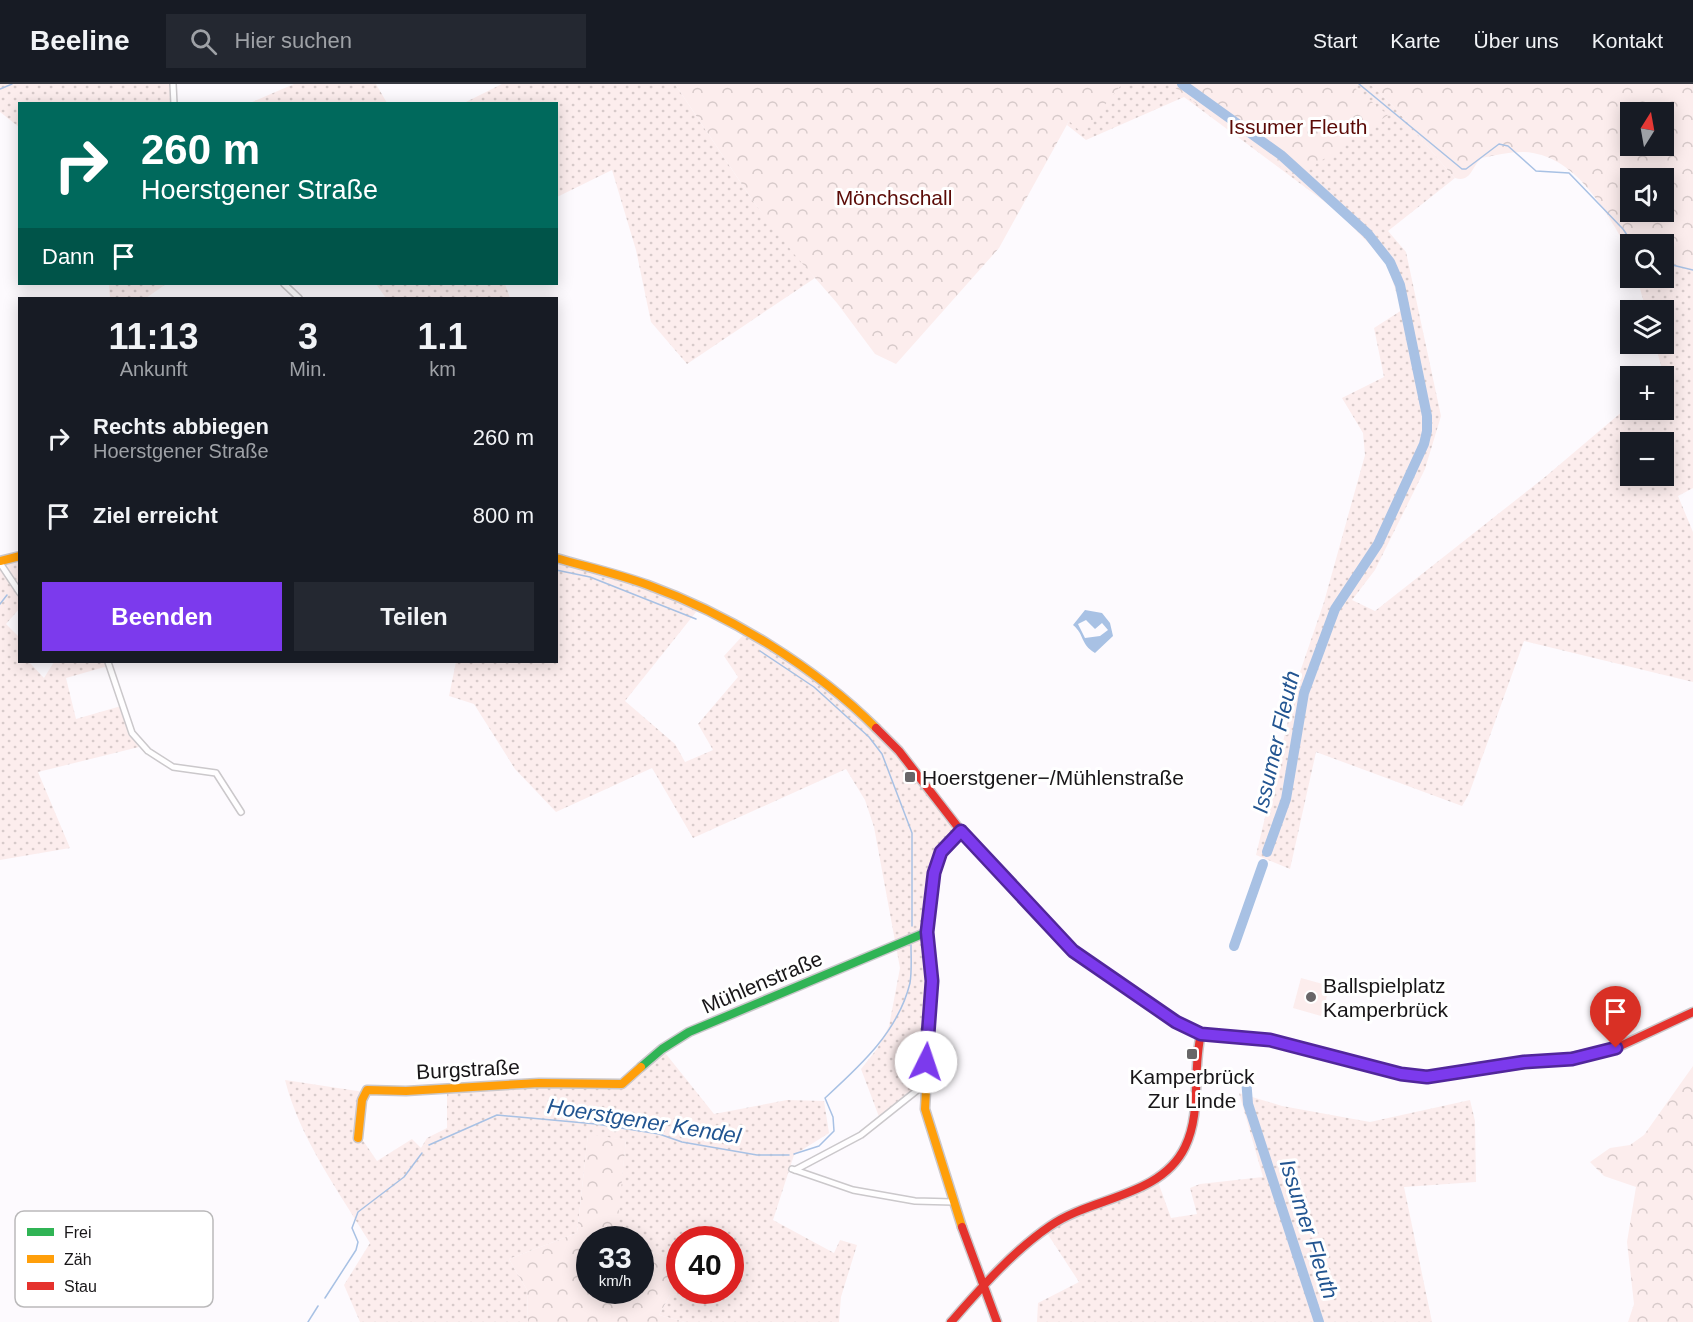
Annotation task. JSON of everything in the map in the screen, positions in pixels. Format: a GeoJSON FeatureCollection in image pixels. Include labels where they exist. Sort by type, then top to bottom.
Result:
{"type":"FeatureCollection","features":[{"type":"Feature","properties":{"kind":"street"},"geometry":{"type":"LineString","coordinates":[[173,84],[174,102]]}},
{"type":"Feature","properties":{"kind":"street"},"geometry":{"type":"LineString","coordinates":[[285,285],[298,297]]}},
{"type":"Feature","properties":{"kind":"street"},"geometry":{"type":"LineString","coordinates":[[18,557],[0,562],[18,590]]}},
{"type":"Feature","properties":{"kind":"street"},"geometry":{"type":"LineString","coordinates":[[558,559],[658,590],[730,622],[779,652],[870,722],[899,751],[961,831],[1073,951],[1176,1022],[1201,1034],[1270,1040],[1401,1074],[1427,1077],[1596,1054],[1616,1048],[1693,1012]]}},
{"type":"Feature","properties":{"kind":"street"},"geometry":{"type":"LineString","coordinates":[[108,663],[132,733],[139,743],[172,767],[216,773],[241,812]]}},
{"type":"Feature","properties":{"kind":"street"},"geometry":{"type":"LineString","coordinates":[[961,831],[941,852],[934,873],[927,932],[932,981],[925,1109],[953,1202],[997,1322]]}},
{"type":"Feature","properties":{"kind":"street","name":"Mühlenstraße"},"geometry":{"type":"LineString","coordinates":[[622,1084],[662,1049],[689,1032],[927,932]]}},
{"type":"Feature","properties":{"kind":"street"},"geometry":{"type":"LineString","coordinates":[[951,1322],[983,1286],[1045,1230],[1063,1218],[1148,1185],[1174,1163],[1185,1149],[1192,1131],[1196,1111],[1196,1053],[1201,1034]]}},
{"type":"Feature","properties":{"kind":"street","name":"Burgstraße"},"geometry":{"type":"LineString","coordinates":[[357,1138],[362,1128],[362,1098],[367,1090],[406,1091],[550,1083],[622,1084]]}},
{"type":"Feature","properties":{"kind":"street"},"geometry":{"type":"LineString","coordinates":[[925,1084],[861,1135],[794,1169],[853,1190],[915,1201],[953,1202]]}},
{"type":"Feature","properties":{"kind":"green space"},"geometry":{"type":"Polygon","coordinates":[[[0,84],[173,84],[174,102],[18,102],[18,126],[0,112],[0,84]]]}},
{"type":"Feature","properties":{"kind":"green space"},"geometry":{"type":"Polygon","coordinates":[[[294,84],[376,84],[386,102],[252,102],[294,84]]]}},
{"type":"Feature","properties":{"kind":"green space"},"geometry":{"type":"Polygon","coordinates":[[[502,84],[675,84],[753,201],[815,278],[687,364],[651,322],[636,250],[612,170],[558,197],[558,102],[466,102],[502,84]]]}},
{"type":"Feature","properties":{"kind":"green space","name":"Mönchschall"},"geometry":{"type":"Polygon","coordinates":[[[675,84],[1122,84],[1082,133],[1069,121],[999,248],[896,364],[875,354],[837,303],[794,254],[753,201],[675,84]]]}},
{"type":"Feature","properties":{"kind":"green space"},"geometry":{"type":"Polygon","coordinates":[[[1044,84],[1370,84],[1403,117],[1455,178],[1388,231],[1406,252],[1441,416],[1425,469],[1375,570],[1352,600],[1375,611],[1545,477],[1620,413],[1620,420],[1674,420],[1674,366],[1661,366],[1658,354],[1674,354],[1674,300],[1643,300],[1640,288],[1674,288],[1674,265],[1693,270],[1693,488],[1678,496],[1693,532],[1693,682],[1524,641],[1469,794],[1462,806],[1316,752],[1290,869],[1256,855],[1299,675],[1324,602],[1365,455],[1363,433],[1342,398],[1384,377],[1374,328],[1402,310],[1386,261],[1337,211],[1184,97],[1086,140],[1067,125],[1074,111],[1044,84]]]}},
{"type":"Feature","properties":{"kind":"green space","name":"Issumer Fleuth"},"geometry":{"type":"Polygon","coordinates":[[[1170,84],[1350,84],[1388,115],[1296,178],[1170,84]]]}},
{"type":"Feature","properties":{"kind":"green space"},"geometry":{"type":"Polygon","coordinates":[[[1370,84],[1693,84],[1693,270],[1674,265],[1674,234],[1620,235],[1602,207],[1579,178],[1550,158],[1521,152],[1482,158],[1468,176],[1461,179],[1455,178],[1403,117],[1370,84]]]}},
{"type":"Feature","properties":{"kind":"green space"},"geometry":{"type":"Polygon","coordinates":[[[109,285],[165,285],[147,297],[110,297],[109,285]]]}},
{"type":"Feature","properties":{"kind":"green space"},"geometry":{"type":"Polygon","coordinates":[[[377,285],[505,285],[510,297],[385,297],[377,285]]]}},
{"type":"Feature","properties":{"kind":"green space"},"geometry":{"type":"Polygon","coordinates":[[[18,556],[18,610],[6,624],[18,636],[18,663],[30,663],[44,678],[53,663],[106,663],[108,666],[66,678],[76,719],[121,706],[124,708],[128,734],[139,747],[38,772],[70,848],[0,860],[0,561],[18,556]]]}},
{"type":"Feature","properties":{"kind":"green space"},"geometry":{"type":"Polygon","coordinates":[[[558,558],[593,567],[700,607],[625,701],[675,744],[685,762],[713,750],[698,724],[738,677],[724,656],[746,632],[870,722],[961,831],[941,852],[927,932],[932,981],[925,1084],[881,1122],[861,1069],[877,1049],[889,1026],[900,968],[874,827],[865,800],[846,769],[693,838],[652,768],[556,812],[515,769],[474,704],[449,696],[456,663],[558,663],[558,558]]]}},
{"type":"Feature","properties":{"kind":"green space","name":"Ballspielplatz Kamperbrück"},"geometry":{"type":"Polygon","coordinates":[[[1301,978],[1330,986],[1321,1016],[1293,1008],[1301,978]]]}},
{"type":"Feature","properties":{"kind":"green space"},"geometry":{"type":"Polygon","coordinates":[[[662,1049],[714,1114],[787,1100],[824,1101],[829,1133],[794,1155],[773,1220],[834,1253],[840,1240],[857,1245],[841,1297],[839,1322],[685,1322],[659,1315],[666,1302],[744,1304],[744,1226],[666,1226],[666,1257],[654,1252],[654,1226],[616,1226],[626,1140],[588,1135],[576,1233],[509,1259],[527,1290],[528,1322],[360,1322],[344,1285],[370,1243],[310,1144],[285,1080],[364,1092],[362,1139],[377,1161],[412,1139],[421,1148],[427,1138],[447,1128],[447,1091],[622,1084],[662,1049]]]}},
{"type":"Feature","properties":{"kind":"green space"},"geometry":{"type":"Polygon","coordinates":[[[1693,1066],[1693,1322],[1628,1322],[1634,1304],[1627,1242],[1636,1187],[1604,1176],[1590,1162],[1610,1148],[1630,1145],[1644,1135],[1693,1066]]]}},
{"type":"Feature","properties":{"kind":"green space"},"geometry":{"type":"Polygon","coordinates":[[[1239,1093],[1282,1106],[1370,1122],[1470,1100],[1475,1121],[1476,1182],[1404,1187],[1432,1322],[1037,1322],[1038,1303],[1079,1282],[1045,1230],[1063,1218],[1157,1179],[1171,1218],[1197,1214],[1190,1188],[1200,1184],[1263,1177],[1239,1093]]]}},
{"type":"Feature","properties":{"kind":"green space"},"geometry":{"type":"Polygon","coordinates":[[[588,1134],[626,1140],[617,1226],[578,1226],[588,1134]]]}},
{"type":"Feature","properties":{"kind":"green space"},"geometry":{"type":"Polygon","coordinates":[[[576,1233],[576,1304],[654,1304],[654,1252],[666,1257],[666,1302],[659,1315],[685,1322],[528,1322],[527,1290],[509,1259],[576,1233]]]}},
{"type":"Feature","properties":{"kind":"water"},"geometry":{"type":"Polygon","coordinates":[[[1085,610],[1102,613],[1110,623],[1113,636],[1095,653],[1090,650],[1073,625],[1085,610]],[[1086,620],[1078,624],[1085,638],[1100,636],[1108,630],[1102,623],[1095,629],[1086,620]]]}},
{"type":"Feature","properties":{"kind":"waterway","name":"Hoerstgener Kendel"},"geometry":{"type":"LineString","coordinates":[[0,89],[12,84]]}},
{"type":"Feature","properties":{"kind":"waterway","name":"Issumer Fleuth"},"geometry":{"type":"LineString","coordinates":[[1182,84],[1281,155],[1368,234],[1390,262],[1400,285],[1427,416],[1424,444],[1378,544],[1335,609],[1304,693],[1286,799],[1267,852]]}},
{"type":"Feature","properties":{"kind":"waterway"},"geometry":{"type":"LineString","coordinates":[[1359,84],[1462,169],[1466,169],[1499,144],[1508,146],[1536,171],[1569,173],[1626,234]]}},
{"type":"Feature","properties":{"kind":"waterway"},"geometry":{"type":"LineString","coordinates":[[1674,265],[1693,270]]}},
{"type":"Feature","properties":{"kind":"waterway","name":"Hoerstgener Kendel"},"geometry":{"type":"LineString","coordinates":[[558,570],[590,577],[696,619]]}},
{"type":"Feature","properties":{"kind":"waterway","name":"Hoerstgener Kendel"},"geometry":{"type":"LineString","coordinates":[[0,604],[7,595]]}},
{"type":"Feature","properties":{"kind":"waterway","name":"Hoerstgener Kendel"},"geometry":{"type":"LineString","coordinates":[[760,651],[814,687],[869,737],[882,754],[912,833],[912,926]]}},
{"type":"Feature","properties":{"kind":"waterway","name":"Issumer Fleuth"},"geometry":{"type":"LineString","coordinates":[[1234,946],[1263,864]]}},
{"type":"Feature","properties":{"kind":"waterway","name":"Hoerstgener Kendel"},"geometry":{"type":"LineString","coordinates":[[794,1154],[819,1146],[834,1131],[833,1117],[825,1098],[876,1047],[897,1017],[910,983],[911,945]]}},
{"type":"Feature","properties":{"kind":"waterway","name":"Issumer Fleuth"},"geometry":{"type":"LineString","coordinates":[[1246,1078],[1248,1104],[1319,1322]]}},
{"type":"Feature","properties":{"kind":"waterway","name":"Hoerstgener Kendel"},"geometry":{"type":"LineString","coordinates":[[429,1145],[497,1115],[596,1124],[659,1134],[682,1142],[757,1155],[789,1155]]}},
{"type":"Feature","properties":{"kind":"waterway","name":"Hoerstgener Kendel"},"geometry":{"type":"LineString","coordinates":[[325,1298],[356,1250],[358,1242],[352,1228],[358,1212],[404,1177],[422,1153]]}},
{"type":"Feature","properties":{"kind":"waterway","name":"Hoerstgener Kendel"},"geometry":{"type":"LineString","coordinates":[[308,1322],[318,1306]]}},
{"type":"Feature","properties":{"kind":"traffic: fast"},"geometry":{"type":"LineString","coordinates":[[641,1067],[662,1049],[689,1032],[927,932]]}},
{"type":"Feature","properties":{"kind":"traffic: slow"},"geometry":{"type":"LineString","coordinates":[[0,561],[18,556]]}},
{"type":"Feature","properties":{"kind":"traffic: slow"},"geometry":{"type":"LineString","coordinates":[[558,559],[648,585],[710,611],[799,664],[826,684],[876,728]]}},
{"type":"Feature","properties":{"kind":"traffic: slow"},"geometry":{"type":"LineString","coordinates":[[961,831],[941,852],[934,873],[927,932],[932,981],[925,1109],[962,1227]]}},
{"type":"Feature","properties":{"kind":"traffic: slow"},"geometry":{"type":"LineString","coordinates":[[1104,972],[1176,1022],[1201,1034],[1270,1040],[1401,1074],[1427,1077],[1572,1057]]}},
{"type":"Feature","properties":{"kind":"traffic: slow"},"geometry":{"type":"LineString","coordinates":[[358,1138],[362,1100],[367,1090],[406,1091],[539,1083],[622,1084],[641,1067]]}},
{"type":"Feature","properties":{"kind":"traffic: jam"},"geometry":{"type":"LineString","coordinates":[[876,728],[899,751],[961,831],[1073,951],[1104,972]]}},
{"type":"Feature","properties":{"kind":"traffic: jam"},"geometry":{"type":"LineString","coordinates":[[1572,1057],[1616,1048],[1693,1012]]}},
{"type":"Feature","properties":{"kind":"traffic: jam"},"geometry":{"type":"LineString","coordinates":[[951,1322],[1010,1259],[1050,1226],[1085,1208],[1143,1186],[1174,1164],[1185,1147],[1193,1120],[1201,1034]]}},
{"type":"Feature","properties":{"kind":"traffic: jam"},"geometry":{"type":"LineString","coordinates":[[962,1227],[997,1322]]}},
{"type":"Feature","properties":{"kind":"place","name":"Hoerstgener−/Mühlenstraße"},"geometry":{"type":"Point","coordinates":[910,777]}},
{"type":"Feature","properties":{"kind":"place","name":"Ballspielplatz Kamperbrück"},"geometry":{"type":"Point","coordinates":[1311,997]}},
{"type":"Feature","properties":{"kind":"place","name":"Kamperbrück Zur Linde"},"geometry":{"type":"Point","coordinates":[1192,1054]}},
{"type":"Feature","properties":{"kind":"route"},"geometry":{"type":"LineString","coordinates":[[926,1062],[932,981],[927,932],[934,873],[941,852],[961,831],[1073,951],[1176,1022],[1201,1034],[1270,1040],[1401,1074],[1427,1077],[1524,1062],[1572,1059],[1616,1048]]}}]}
